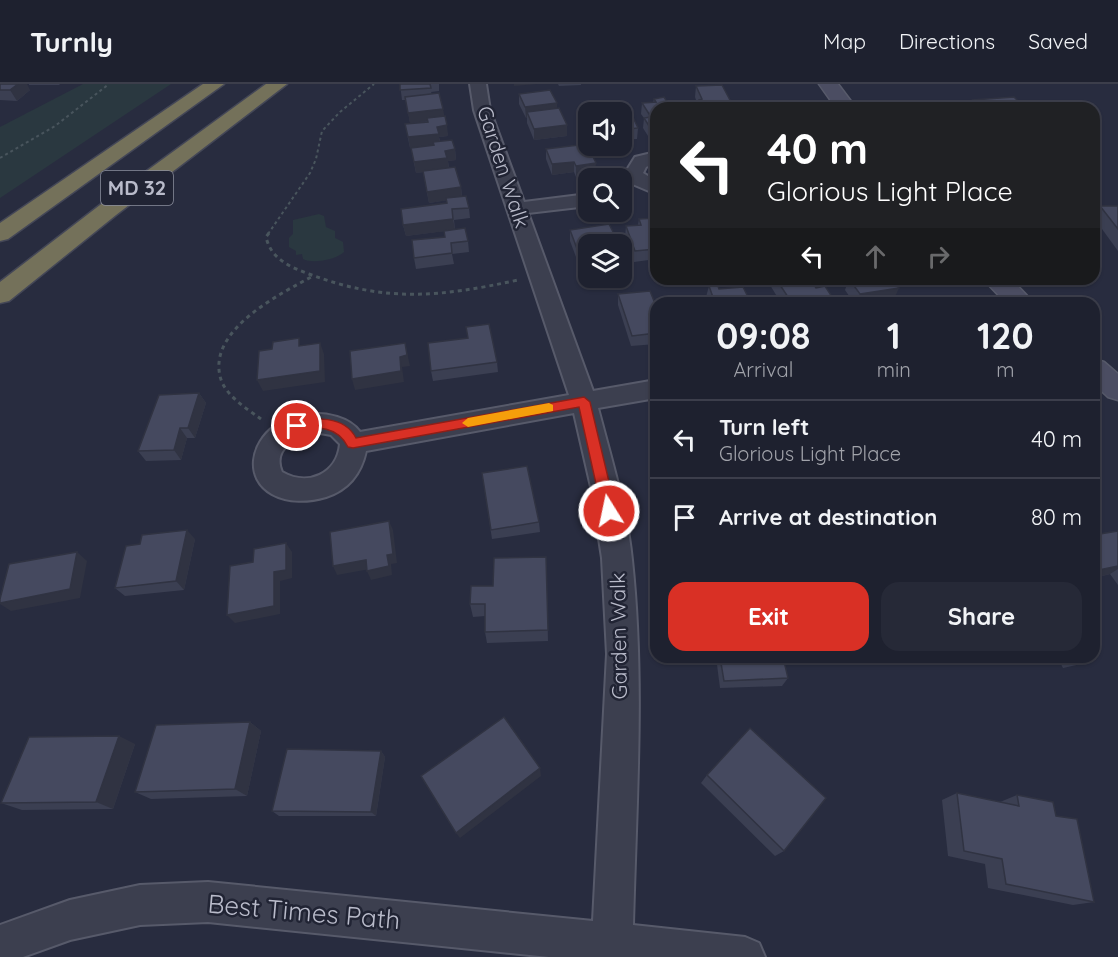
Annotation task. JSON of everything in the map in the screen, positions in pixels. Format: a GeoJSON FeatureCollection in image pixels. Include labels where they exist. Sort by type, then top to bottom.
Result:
{"type":"FeatureCollection","features":[{"type":"Feature","properties":{"kind":"highway","name":"MD 32"},"geometry":{"type":"LineString","coordinates":[[0,234],[215,84]]}},
{"type":"Feature","properties":{"kind":"highway","name":"MD 32"},"geometry":{"type":"LineString","coordinates":[[0,295],[108,210],[278,84]]}},
{"type":"Feature","properties":{"kind":"main road"},"geometry":{"type":"LineString","coordinates":[[828,84],[842,102]]}},
{"type":"Feature","properties":{"kind":"main road"},"geometry":{"type":"LineString","coordinates":[[1002,285],[1015,297]]}},
{"type":"Feature","properties":{"kind":"main road"},"geometry":{"type":"LineString","coordinates":[[1100,374],[1118,390]]}},
{"type":"Feature","properties":{"kind":"street","name":"Garden Walk"},"geometry":{"type":"LineString","coordinates":[[478,84],[482,110],[584,402],[605,487],[617,558],[623,654],[612,950]]}},
{"type":"Feature","properties":{"kind":"street"},"geometry":{"type":"LineString","coordinates":[[645,189],[634,173],[641,161],[650,159]]}},
{"type":"Feature","properties":{"kind":"street"},"geometry":{"type":"LineString","coordinates":[[516,209],[578,202]]}},
{"type":"Feature","properties":{"kind":"street"},"geometry":{"type":"LineString","coordinates":[[353,443],[650,390]]}},
{"type":"Feature","properties":{"kind":"street"},"geometry":{"type":"LineString","coordinates":[[314,423],[330,424],[348,434],[353,443],[353,454],[349,466],[338,478],[311,490],[280,487],[270,480],[264,468],[266,455],[273,442],[285,432],[314,423]]}},
{"type":"Feature","properties":{"kind":"street","name":"Best Times Path"},"geometry":{"type":"LineString","coordinates":[[0,945],[70,920],[140,905],[208,902],[612,950],[745,957]]}},
{"type":"Feature","properties":{"kind":"path"},"geometry":{"type":"LineString","coordinates":[[0,158],[55,126],[109,84]]}},
{"type":"Feature","properties":{"kind":"path"},"geometry":{"type":"LineString","coordinates":[[374,84],[348,105],[322,131],[316,161],[309,175],[285,213],[266,237],[267,246],[274,257],[333,284],[361,291],[415,297],[478,290],[539,276]]}},
{"type":"Feature","properties":{"kind":"path"},"geometry":{"type":"LineString","coordinates":[[285,432],[239,405],[227,392],[219,377],[218,363],[221,348],[246,316],[281,293],[314,276]]}},
{"type":"Feature","properties":{"kind":"shaded area"},"geometry":{"type":"Polygon","coordinates":[[[83,84],[171,84],[0,198],[0,127],[83,84]]]}},
{"type":"Feature","properties":{"kind":"shaded area"},"geometry":{"type":"Polygon","coordinates":[[[319,214],[324,216],[326,227],[335,231],[335,238],[343,242],[344,252],[330,259],[318,261],[303,259],[302,254],[296,255],[296,251],[289,247],[289,238],[293,234],[293,220],[319,214]]]}},
{"type":"Feature","properties":{"kind":"building"},"geometry":{"type":"Polygon","coordinates":[[[0,84],[18,84],[10,90],[0,90],[0,84]]]}},
{"type":"Feature","properties":{"kind":"building"},"geometry":{"type":"Polygon","coordinates":[[[400,84],[430,84],[431,88],[400,90],[400,84]]]}},
{"type":"Feature","properties":{"kind":"building"},"geometry":{"type":"Polygon","coordinates":[[[722,85],[731,102],[700,102],[699,100],[702,99],[696,86],[722,85]]]}},
{"type":"Feature","properties":{"kind":"building"},"geometry":{"type":"Polygon","coordinates":[[[550,90],[557,103],[525,107],[519,94],[550,90]]]}},
{"type":"Feature","properties":{"kind":"building"},"geometry":{"type":"Polygon","coordinates":[[[439,93],[443,109],[408,113],[405,97],[439,93]]]}},
{"type":"Feature","properties":{"kind":"building"},"geometry":{"type":"Polygon","coordinates":[[[664,97],[667,102],[656,102],[654,99],[664,97]]]}},
{"type":"Feature","properties":{"kind":"building"},"geometry":{"type":"Polygon","coordinates":[[[1014,97],[1019,102],[975,102],[973,100],[1014,97]]]}},
{"type":"Feature","properties":{"kind":"building"},"geometry":{"type":"Polygon","coordinates":[[[650,102],[650,115],[642,103],[650,102]]]}},
{"type":"Feature","properties":{"kind":"building"},"geometry":{"type":"Polygon","coordinates":[[[559,108],[567,125],[534,129],[527,112],[559,108]]]}},
{"type":"Feature","properties":{"kind":"building"},"geometry":{"type":"Polygon","coordinates":[[[632,115],[638,128],[632,129],[632,115]]]}},
{"type":"Feature","properties":{"kind":"building"},"geometry":{"type":"Polygon","coordinates":[[[445,116],[447,125],[437,127],[439,134],[408,137],[405,124],[428,122],[427,118],[445,116]]]}},
{"type":"Feature","properties":{"kind":"building"},"geometry":{"type":"Polygon","coordinates":[[[650,117],[650,126],[649,126],[644,118],[650,117]]]}},
{"type":"Feature","properties":{"kind":"building"},"geometry":{"type":"Polygon","coordinates":[[[452,140],[455,149],[445,151],[447,158],[414,162],[411,148],[452,140]]]}},
{"type":"Feature","properties":{"kind":"building"},"geometry":{"type":"Polygon","coordinates":[[[578,145],[578,156],[593,156],[596,163],[576,166],[574,162],[552,164],[546,149],[578,145]]]}},
{"type":"Feature","properties":{"kind":"building"},"geometry":{"type":"Polygon","coordinates":[[[455,167],[461,187],[427,192],[423,171],[455,167]]]}},
{"type":"Feature","properties":{"kind":"building"},"geometry":{"type":"Polygon","coordinates":[[[466,196],[469,208],[452,209],[453,219],[403,225],[401,209],[447,203],[446,198],[466,196]]]}},
{"type":"Feature","properties":{"kind":"building"},"geometry":{"type":"Polygon","coordinates":[[[1100,206],[1118,206],[1118,229],[1100,206]]]}},
{"type":"Feature","properties":{"kind":"building"},"geometry":{"type":"Polygon","coordinates":[[[650,218],[650,250],[635,251],[632,234],[629,234],[626,226],[641,225],[639,219],[650,218]]]}},
{"type":"Feature","properties":{"kind":"building"},"geometry":{"type":"Polygon","coordinates":[[[609,224],[614,234],[578,234],[578,251],[570,230],[609,224]]]}},
{"type":"Feature","properties":{"kind":"building"},"geometry":{"type":"Polygon","coordinates":[[[465,228],[468,241],[451,243],[452,253],[414,258],[412,240],[445,237],[444,231],[465,228]]]}},
{"type":"Feature","properties":{"kind":"building"},"geometry":{"type":"Polygon","coordinates":[[[780,285],[814,285],[816,288],[825,286],[832,297],[788,297],[780,285]]]}},
{"type":"Feature","properties":{"kind":"building"},"geometry":{"type":"Polygon","coordinates":[[[853,285],[897,285],[899,288],[860,294],[853,285]]]}},
{"type":"Feature","properties":{"kind":"building"},"geometry":{"type":"Polygon","coordinates":[[[709,286],[718,286],[719,289],[743,287],[748,297],[713,297],[709,286]]]}},
{"type":"Feature","properties":{"kind":"building"},"geometry":{"type":"Polygon","coordinates":[[[650,291],[652,297],[650,297],[650,334],[632,336],[618,294],[650,291]]]}},
{"type":"Feature","properties":{"kind":"building"},"geometry":{"type":"Polygon","coordinates":[[[489,324],[497,362],[431,371],[428,343],[468,338],[466,327],[489,324]]]}},
{"type":"Feature","properties":{"kind":"building"},"geometry":{"type":"Polygon","coordinates":[[[299,338],[299,346],[320,343],[320,371],[257,380],[259,351],[272,349],[273,342],[299,338]]]}},
{"type":"Feature","properties":{"kind":"building"},"geometry":{"type":"Polygon","coordinates":[[[405,343],[407,355],[400,357],[401,371],[352,379],[350,351],[405,343]]]}},
{"type":"Feature","properties":{"kind":"building"},"geometry":{"type":"Polygon","coordinates":[[[199,393],[188,428],[180,428],[174,450],[138,451],[159,395],[199,393]]]}},
{"type":"Feature","properties":{"kind":"building"},"geometry":{"type":"Polygon","coordinates":[[[527,466],[539,522],[491,530],[482,473],[527,466]]]}},
{"type":"Feature","properties":{"kind":"building"},"geometry":{"type":"Polygon","coordinates":[[[389,521],[393,554],[387,555],[389,566],[367,571],[366,560],[333,566],[330,532],[389,521]]]}},
{"type":"Feature","properties":{"kind":"building"},"geometry":{"type":"Polygon","coordinates":[[[187,530],[176,581],[115,588],[126,546],[140,544],[142,535],[187,530]]]}},
{"type":"Feature","properties":{"kind":"building"},"geometry":{"type":"Polygon","coordinates":[[[1118,531],[1118,566],[1100,570],[1100,534],[1118,531]]]}},
{"type":"Feature","properties":{"kind":"building"},"geometry":{"type":"Polygon","coordinates":[[[286,543],[286,570],[274,572],[274,606],[227,615],[230,566],[253,562],[254,549],[286,543]]]}},
{"type":"Feature","properties":{"kind":"building"},"geometry":{"type":"Polygon","coordinates":[[[77,552],[70,589],[0,603],[9,564],[77,552]]]}},
{"type":"Feature","properties":{"kind":"building"},"geometry":{"type":"Polygon","coordinates":[[[546,557],[548,630],[485,632],[485,604],[470,604],[471,586],[493,586],[494,558],[546,557]]]}},
{"type":"Feature","properties":{"kind":"building"},"geometry":{"type":"Polygon","coordinates":[[[721,663],[784,663],[788,678],[724,681],[721,663]]]}},
{"type":"Feature","properties":{"kind":"building"},"geometry":{"type":"Polygon","coordinates":[[[504,717],[540,768],[456,833],[421,776],[504,717]]]}},
{"type":"Feature","properties":{"kind":"building"},"geometry":{"type":"Polygon","coordinates":[[[250,722],[235,789],[135,792],[156,725],[250,722]]]}},
{"type":"Feature","properties":{"kind":"building"},"geometry":{"type":"Polygon","coordinates":[[[750,728],[826,798],[784,851],[707,775],[750,728]]]}},
{"type":"Feature","properties":{"kind":"building"},"geometry":{"type":"Polygon","coordinates":[[[119,736],[96,802],[1,803],[29,737],[119,736]]]}},
{"type":"Feature","properties":{"kind":"building"},"geometry":{"type":"Polygon","coordinates":[[[287,749],[381,751],[371,812],[272,811],[287,749]]]}},
{"type":"Feature","properties":{"kind":"building"},"geometry":{"type":"Polygon","coordinates":[[[957,793],[1019,806],[1017,795],[1053,802],[1056,816],[1077,819],[1094,902],[1006,884],[1002,859],[964,851],[957,793]]]}},
{"type":"Feature","properties":{"kind":"slow traffic"},"geometry":{"type":"LineString","coordinates":[[468,423],[549,408]]}},
{"type":"Feature","properties":{"kind":"route"},"geometry":{"type":"LineString","coordinates":[[297,426],[314,423],[330,424],[348,434],[353,443],[584,402],[609,511]]}}]}
